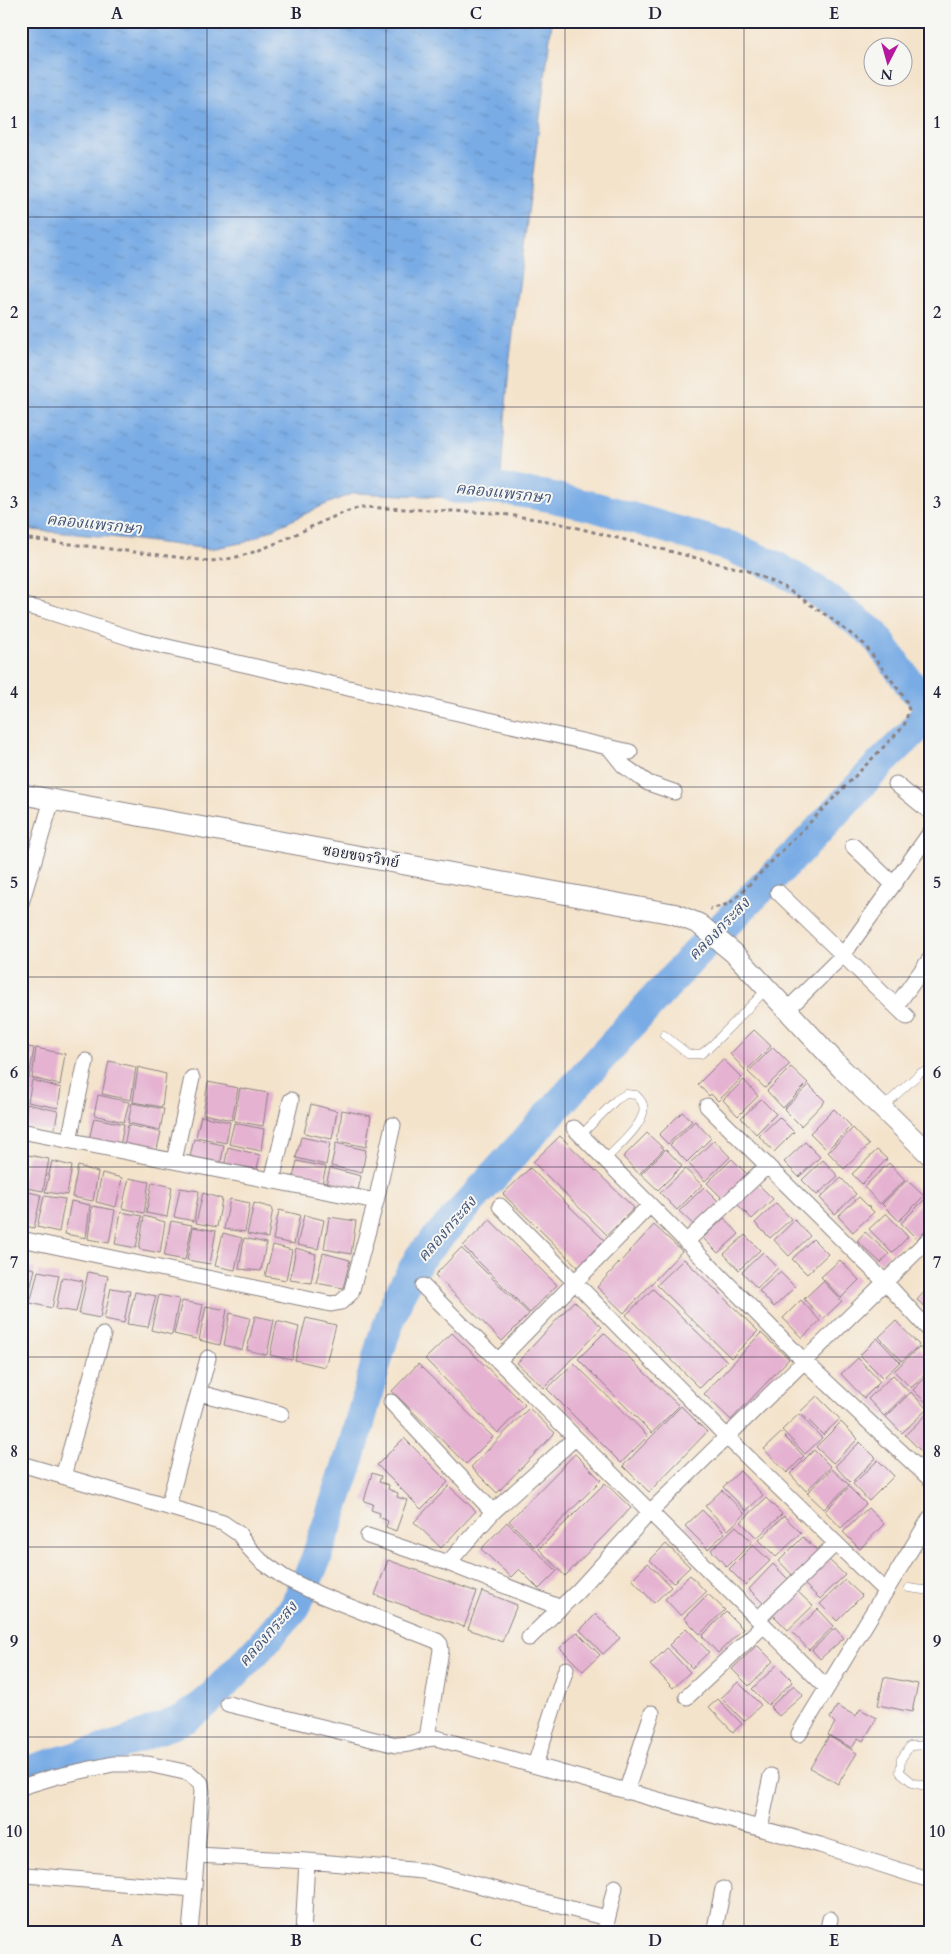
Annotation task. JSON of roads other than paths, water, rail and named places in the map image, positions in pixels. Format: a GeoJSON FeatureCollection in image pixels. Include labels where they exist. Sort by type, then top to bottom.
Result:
{"type":"FeatureCollection","features":[{"type":"Feature","properties":{"kind":"street"},"geometry":{"type":"LineString","coordinates":[[21,605],[43,610],[137,640],[630,752]]}},
{"type":"Feature","properties":{"kind":"street"},"geometry":{"type":"LineString","coordinates":[[608,746],[624,766],[648,783],[674,792]]}},
{"type":"Feature","properties":{"kind":"street"},"geometry":{"type":"LineString","coordinates":[[896,784],[930,812]]}},
{"type":"Feature","properties":{"kind":"street","name":"ซอยขจรวิทย์"},"geometry":{"type":"LineString","coordinates":[[21,794],[675,914],[704,917],[735,954],[842,1069],[930,1155]]}},
{"type":"Feature","properties":{"kind":"street"},"geometry":{"type":"LineString","coordinates":[[21,903],[52,800]]}},
{"type":"Feature","properties":{"kind":"street"},"geometry":{"type":"LineString","coordinates":[[788,1009],[843,955],[930,833]]}},
{"type":"Feature","properties":{"kind":"street"},"geometry":{"type":"LineString","coordinates":[[853,846],[894,884]]}},
{"type":"Feature","properties":{"kind":"street"},"geometry":{"type":"LineString","coordinates":[[778,892],[907,1017]]}},
{"type":"Feature","properties":{"kind":"street"},"geometry":{"type":"LineString","coordinates":[[896,1006],[930,959]]}},
{"type":"Feature","properties":{"kind":"street"},"geometry":{"type":"LineString","coordinates":[[69,1140],[86,1061]]}},
{"type":"Feature","properties":{"kind":"street"},"geometry":{"type":"LineString","coordinates":[[174,1161],[192,1078]]}},
{"type":"Feature","properties":{"kind":"street"},"geometry":{"type":"LineString","coordinates":[[272,1181],[291,1100]]}},
{"type":"Feature","properties":{"kind":"street"},"geometry":{"type":"LineString","coordinates":[[707,1106],[885,1282],[930,1331]]}},
{"type":"Feature","properties":{"kind":"street"},"geometry":{"type":"LineString","coordinates":[[21,1239],[330,1304],[341,1302],[351,1294],[376,1201],[393,1125]]}},
{"type":"Feature","properties":{"kind":"street"},"geometry":{"type":"LineString","coordinates":[[21,1131],[376,1201]]}},
{"type":"Feature","properties":{"kind":"street"},"geometry":{"type":"LineString","coordinates":[[578,1131],[804,1361],[930,1479]]}},
{"type":"Feature","properties":{"kind":"street"},"geometry":{"type":"LineString","coordinates":[[686,1242],[767,1166]]}},
{"type":"Feature","properties":{"kind":"street"},"geometry":{"type":"LineString","coordinates":[[500,1206],[727,1436],[884,1591]]}},
{"type":"Feature","properties":{"kind":"street"},"geometry":{"type":"LineString","coordinates":[[498,1362],[650,1206]]}},
{"type":"Feature","properties":{"kind":"street"},"geometry":{"type":"LineString","coordinates":[[529,1638],[578,1591],[650,1512],[930,1238]]}},
{"type":"Feature","properties":{"kind":"street"},"geometry":{"type":"LineString","coordinates":[[423,1286],[827,1688]]}},
{"type":"Feature","properties":{"kind":"street"},"geometry":{"type":"LineString","coordinates":[[63,1476],[103,1335]]}},
{"type":"Feature","properties":{"kind":"street"},"geometry":{"type":"LineString","coordinates":[[168,1506],[208,1358]]}},
{"type":"Feature","properties":{"kind":"street"},"geometry":{"type":"LineString","coordinates":[[199,1393],[281,1414]]}},
{"type":"Feature","properties":{"kind":"street"},"geometry":{"type":"LineString","coordinates":[[391,1402],[493,1512]]}},
{"type":"Feature","properties":{"kind":"street"},"geometry":{"type":"LineString","coordinates":[[448,1563],[493,1512],[575,1438]]}},
{"type":"Feature","properties":{"kind":"street"},"geometry":{"type":"LineString","coordinates":[[21,1464],[223,1523],[239,1534],[261,1561],[285,1578],[320,1595],[432,1638],[440,1644],[441,1656],[427,1738]]}},
{"type":"Feature","properties":{"kind":"street"},"geometry":{"type":"LineString","coordinates":[[799,1734],[930,1518]]}},
{"type":"Feature","properties":{"kind":"street"},"geometry":{"type":"LineString","coordinates":[[368,1536],[448,1563],[561,1608]]}},
{"type":"Feature","properties":{"kind":"street"},"geometry":{"type":"LineString","coordinates":[[687,1697],[836,1544]]}},
{"type":"Feature","properties":{"kind":"street"},"geometry":{"type":"LineString","coordinates":[[535,1765],[566,1669]]}},
{"type":"Feature","properties":{"kind":"street"},"geometry":{"type":"LineString","coordinates":[[228,1704],[396,1745],[409,1745],[427,1738],[446,1740],[820,1845],[930,1880]]}},
{"type":"Feature","properties":{"kind":"street"},"geometry":{"type":"LineString","coordinates":[[626,1792],[652,1713]]}},
{"type":"Feature","properties":{"kind":"street"},"geometry":{"type":"LineString","coordinates":[[21,1787],[54,1777],[113,1764],[148,1764],[189,1773],[201,1783],[202,1792],[190,1933]]}},
{"type":"Feature","properties":{"kind":"street"},"geometry":{"type":"LineString","coordinates":[[760,1828],[771,1776]]}},
{"type":"Feature","properties":{"kind":"street"},"geometry":{"type":"LineString","coordinates":[[196,1856],[307,1861],[423,1871],[606,1925],[615,1887]]}},
{"type":"Feature","properties":{"kind":"street"},"geometry":{"type":"LineString","coordinates":[[302,1933],[307,1861]]}},
{"type":"Feature","properties":{"kind":"street"},"geometry":{"type":"LineString","coordinates":[[26,1875],[193,1889]]}},
{"type":"Feature","properties":{"kind":"street"},"geometry":{"type":"LineString","coordinates":[[714,1933],[723,1889]]}},
{"type":"Feature","properties":{"kind":"lane"},"geometry":{"type":"LineString","coordinates":[[664,1035],[688,1054],[701,1054],[768,988]]}},
{"type":"Feature","properties":{"kind":"lane"},"geometry":{"type":"LineString","coordinates":[[882,1108],[920,1073],[930,1070]]}},
{"type":"Feature","properties":{"kind":"lane"},"geometry":{"type":"LineString","coordinates":[[578,1131],[616,1100],[626,1094],[636,1095],[643,1104],[644,1111],[641,1121],[605,1160]]}},
{"type":"Feature","properties":{"kind":"lane"},"geometry":{"type":"LineString","coordinates":[[909,1588],[930,1590]]}},
{"type":"Feature","properties":{"kind":"lane"},"geometry":{"type":"LineString","coordinates":[[930,1745],[910,1746],[901,1759],[900,1772],[913,1783],[930,1787]]}},
{"type":"Feature","properties":{"kind":"water"},"geometry":{"type":"Polygon","coordinates":[[[21,21],[552,21],[509,365],[499,502],[354,493],[246,542],[210,549],[21,529],[21,21]]]}},
{"type":"Feature","properties":{"kind":"waterway","name":"คลองแพรกษา"},"geometry":{"type":"LineString","coordinates":[[455,488],[499,489],[546,496],[595,507],[731,547],[775,566],[814,589],[874,634],[912,687],[930,704]]}},
{"type":"Feature","properties":{"kind":"waterway","name":"คลองกระสง"},"geometry":{"type":"LineString","coordinates":[[21,1773],[122,1744],[186,1718],[208,1701],[295,1607],[316,1559],[351,1454],[383,1338],[399,1295],[420,1257],[698,951],[804,846],[876,768],[914,731],[930,707]]}}]}
